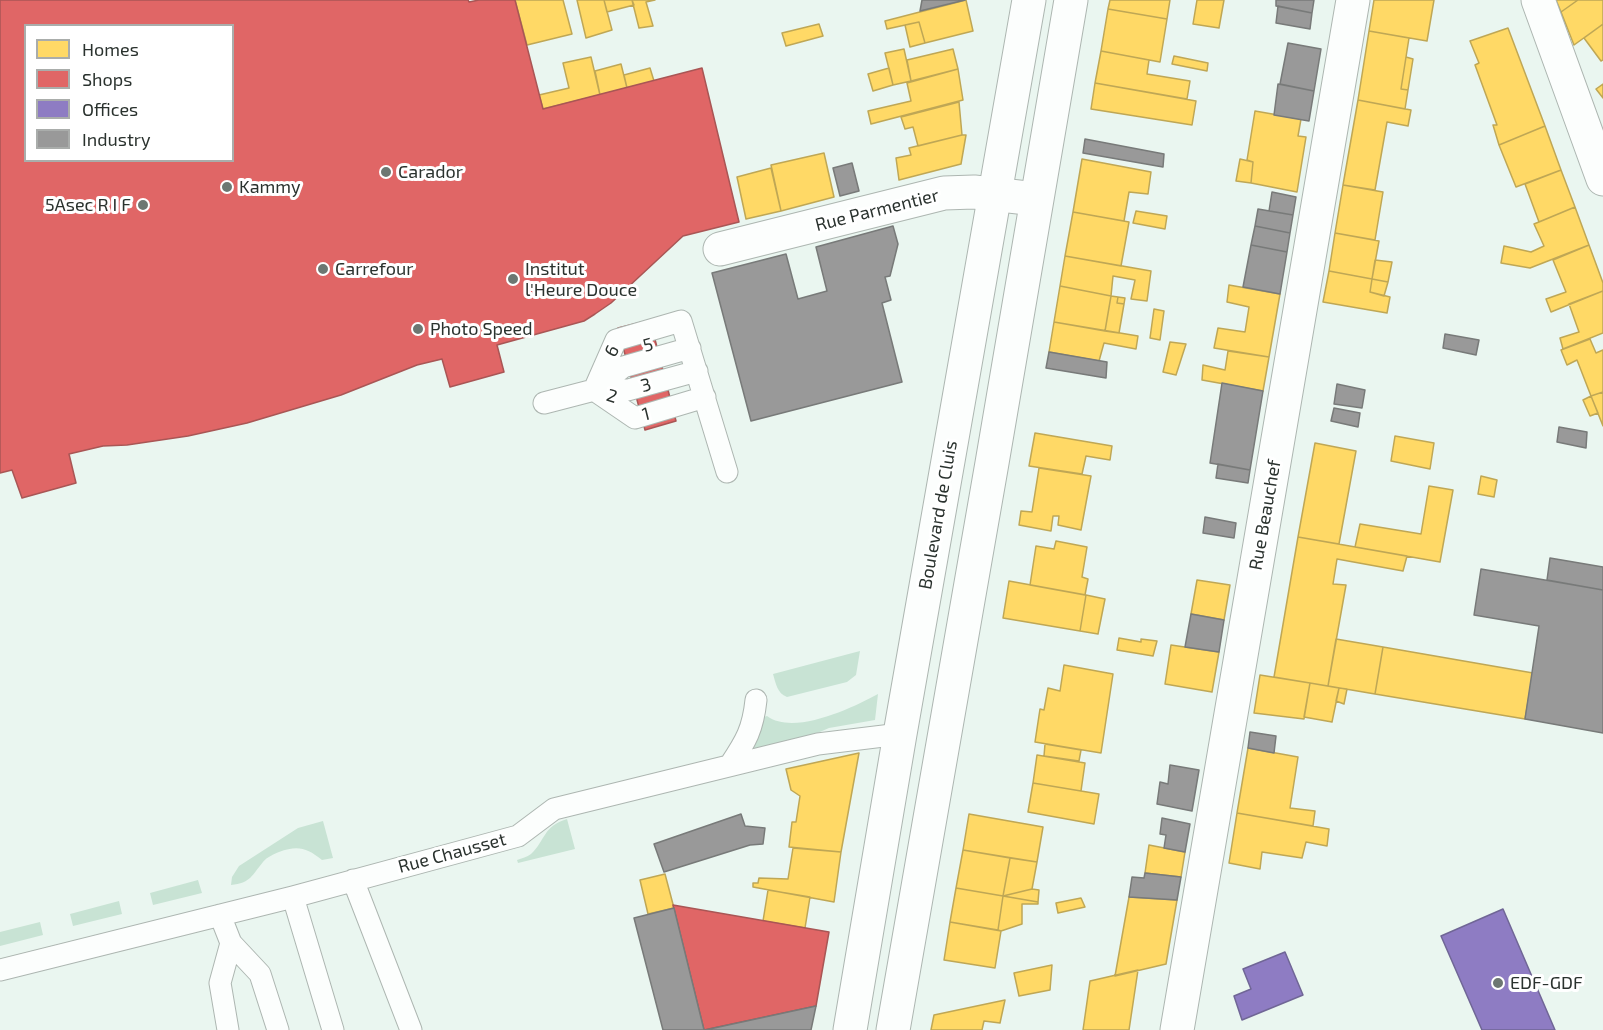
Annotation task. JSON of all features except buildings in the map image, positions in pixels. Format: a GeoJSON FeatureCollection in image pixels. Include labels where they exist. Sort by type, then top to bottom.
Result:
{"type":"FeatureCollection","features":[{"type":"Feature","properties":{"kind":"main road","name":"Boulevard de Cluis"},"geometry":{"type":"LineString","coordinates":[[850,1030],[1029,0]]}},
{"type":"Feature","properties":{"kind":"main road"},"geometry":{"type":"LineString","coordinates":[[893,1030],[1071,0]]}},
{"type":"Feature","properties":{"kind":"main road","name":"Rue Beauchef"},"geometry":{"type":"LineString","coordinates":[[1177,1030],[1353,0]]}},
{"type":"Feature","properties":{"kind":"main road"},"geometry":{"type":"LineString","coordinates":[[1538,0],[1603,179]]}},
{"type":"Feature","properties":{"kind":"main road","name":"Rue Parmentier"},"geometry":{"type":"LineString","coordinates":[[720,249],[944,193],[974,192],[1036,199]]}},
{"type":"Feature","properties":{"kind":"lane"},"geometry":{"type":"LineString","coordinates":[[544,403],[594,390],[623,367],[685,335],[728,472]]}},
{"type":"Feature","properties":{"kind":"lane","name":"1"},"geometry":{"type":"LineString","coordinates":[[594,390],[635,418],[701,384]]}},
{"type":"Feature","properties":{"kind":"lane"},"geometry":{"type":"LineString","coordinates":[[730,765],[750,731],[756,700]]}},
{"type":"Feature","properties":{"kind":"lane","name":"Rue Chausset"},"geometry":{"type":"LineString","coordinates":[[0,970],[293,897],[518,836],[554,809],[818,744],[900,734]]}},
{"type":"Feature","properties":{"kind":"lane"},"geometry":{"type":"LineString","coordinates":[[353,880],[411,1030]]}},
{"type":"Feature","properties":{"kind":"lane"},"geometry":{"type":"LineString","coordinates":[[293,897],[333,1030]]}},
{"type":"Feature","properties":{"kind":"lane"},"geometry":{"type":"LineString","coordinates":[[220,915],[231,943],[260,974],[278,1030]]}},
{"type":"Feature","properties":{"kind":"lane"},"geometry":{"type":"LineString","coordinates":[[228,1030],[220,983],[231,943]]}},
{"type":"Feature","properties":{"kind":"green space"},"geometry":{"type":"Polygon","coordinates":[[[860,651],[856,675],[847,682],[787,697],[777,688],[773,674],[860,651]]]}},
{"type":"Feature","properties":{"kind":"green space"},"geometry":{"type":"Polygon","coordinates":[[[878,694],[875,720],[829,728],[799,741],[747,752],[758,736],[761,718],[767,716],[778,721],[807,722],[839,712],[878,694]]]}},
{"type":"Feature","properties":{"kind":"green space"},"geometry":{"type":"Polygon","coordinates":[[[567,819],[575,849],[518,863],[517,860],[526,857],[536,849],[553,825],[567,819]]]}},
{"type":"Feature","properties":{"kind":"green space"},"geometry":{"type":"Polygon","coordinates":[[[323,821],[333,858],[322,860],[312,853],[297,848],[286,850],[266,859],[247,880],[231,885],[232,877],[239,866],[298,828],[323,821]]]}},
{"type":"Feature","properties":{"kind":"green space"},"geometry":{"type":"Polygon","coordinates":[[[198,880],[202,893],[153,905],[150,893],[198,880]]]}},
{"type":"Feature","properties":{"kind":"green space"},"geometry":{"type":"Polygon","coordinates":[[[119,901],[122,914],[73,926],[70,914],[119,901]]]}},
{"type":"Feature","properties":{"kind":"green space"},"geometry":{"type":"Polygon","coordinates":[[[40,922],[43,935],[0,946],[0,932],[40,922]]]}},
{"type":"Feature","properties":{"kind":"place","name":"Carador"},"geometry":{"type":"Point","coordinates":[386,172]}},
{"type":"Feature","properties":{"kind":"place","name":"Kammy"},"geometry":{"type":"Point","coordinates":[227,187]}},
{"type":"Feature","properties":{"kind":"place","name":"5Asec R I F"},"geometry":{"type":"Point","coordinates":[143,205]}},
{"type":"Feature","properties":{"kind":"place","name":"Carrefour"},"geometry":{"type":"Point","coordinates":[323,269]}},
{"type":"Feature","properties":{"kind":"place","name":"Institut l'Heure Douce"},"geometry":{"type":"Point","coordinates":[513,279]}},
{"type":"Feature","properties":{"kind":"place","name":"Photo Speed"},"geometry":{"type":"Point","coordinates":[418,329]}},
{"type":"Feature","properties":{"kind":"place","name":"EDF-GDF"},"geometry":{"type":"Point","coordinates":[1498,983]}}]}
